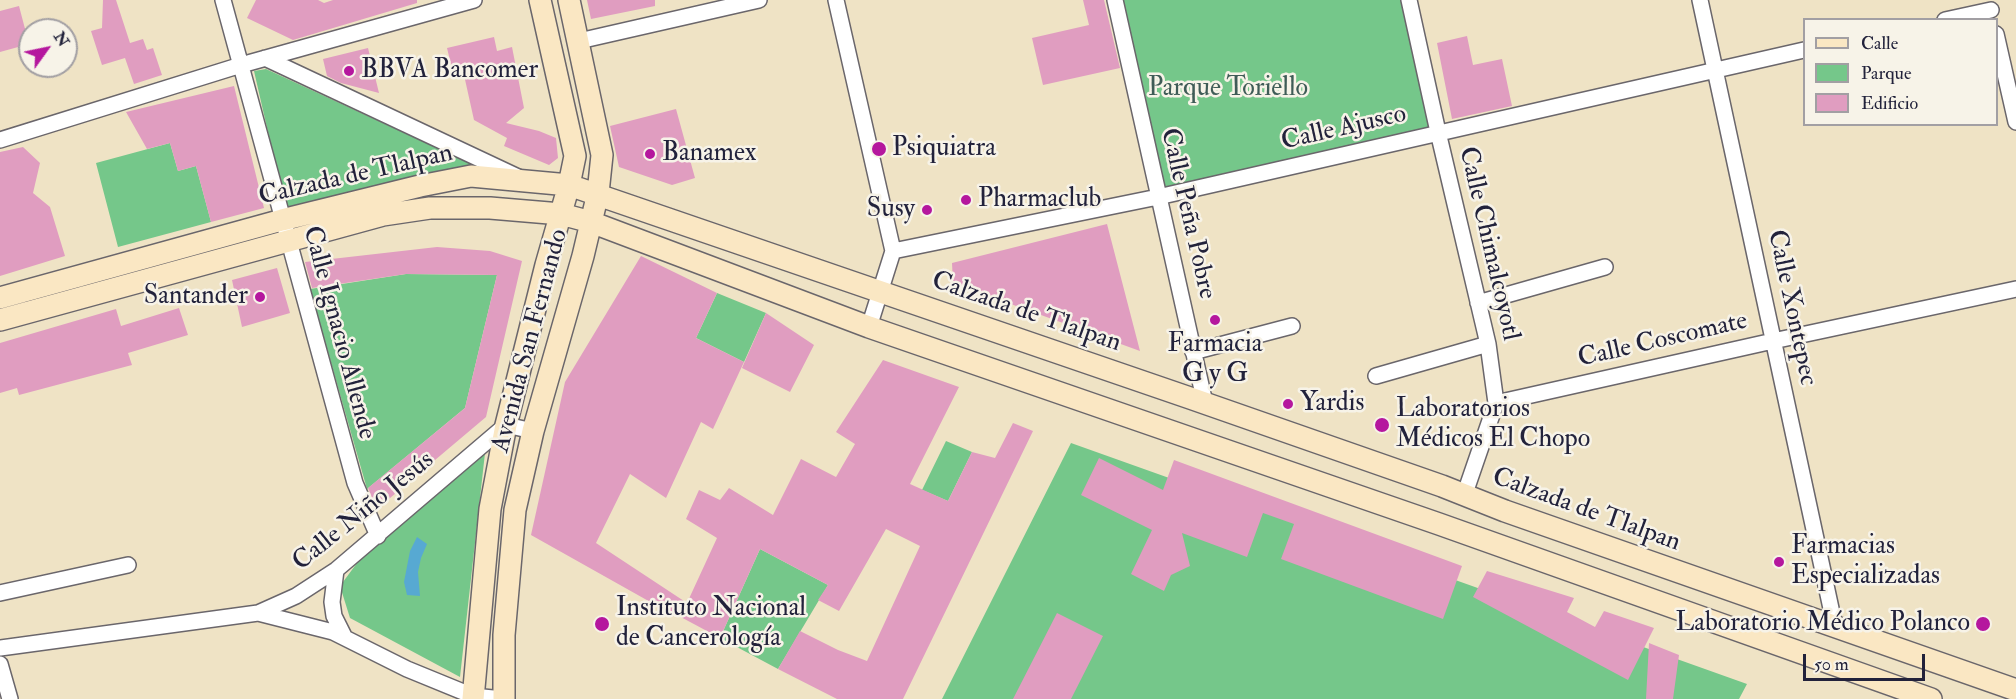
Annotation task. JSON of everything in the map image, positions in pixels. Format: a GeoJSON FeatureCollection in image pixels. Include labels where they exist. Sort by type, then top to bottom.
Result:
{"type":"FeatureCollection","features":[{"type":"Feature","properties":{"kind":"main road","name":"Avenida San Fernando"},"geometry":{"type":"LineString","coordinates":[[473,698],[490,509],[506,425],[575,156],[540,0]]}},
{"type":"Feature","properties":{"kind":"main road","name":"Avenida San Fernando"},"geometry":{"type":"LineString","coordinates":[[503,699],[504,635],[515,510],[532,431],[591,222],[598,193],[602,155],[569,0]]}},
{"type":"Feature","properties":{"kind":"main road","name":"Calzada de Tlalpan"},"geometry":{"type":"LineString","coordinates":[[0,298],[282,220],[420,186],[471,177],[569,185],[598,193],[1205,403],[2016,690]]}},
{"type":"Feature","properties":{"kind":"main road","name":"Calzada de Tlalpan"},"geometry":{"type":"LineString","coordinates":[[0,320],[383,215],[430,208],[490,208],[561,214],[591,222],[869,327],[1439,524],[1931,699]]}},
{"type":"Feature","properties":{"kind":"street","name":"Calle Ignacio Allende"},"geometry":{"type":"LineString","coordinates":[[223,0],[355,483],[378,536]]}},
{"type":"Feature","properties":{"kind":"street"},"geometry":{"type":"LineString","coordinates":[[0,140],[241,65],[474,0]]}},
{"type":"Feature","properties":{"kind":"street"},"geometry":{"type":"LineString","coordinates":[[579,41],[759,0]]}},
{"type":"Feature","properties":{"kind":"street"},"geometry":{"type":"LineString","coordinates":[[836,0],[893,251],[869,327]]}},
{"type":"Feature","properties":{"kind":"street","name":"Calle Peña Pobre"},"geometry":{"type":"LineString","coordinates":[[1114,0],[1205,403]]}},
{"type":"Feature","properties":{"kind":"street","name":"Calle Chimalcoyotl"},"geometry":{"type":"LineString","coordinates":[[1409,0],[1488,344],[1496,404],[1464,496]]}},
{"type":"Feature","properties":{"kind":"street","name":"Calle Xontepec"},"geometry":{"type":"LineString","coordinates":[[1700,0],[1835,627]]}},
{"type":"Feature","properties":{"kind":"street"},"geometry":{"type":"LineString","coordinates":[[1955,18],[1993,10]]}},
{"type":"Feature","properties":{"kind":"street"},"geometry":{"type":"LineString","coordinates":[[1998,43],[2016,122]]}},
{"type":"Feature","properties":{"kind":"street","name":"Calle Ajusco"},"geometry":{"type":"LineString","coordinates":[[893,251],[1158,197],[1803,50]]}},
{"type":"Feature","properties":{"kind":"street"},"geometry":{"type":"LineString","coordinates":[[265,58],[524,180]]}},
{"type":"Feature","properties":{"kind":"street"},"geometry":{"type":"LineString","coordinates":[[1478,303],[1605,267]]}},
{"type":"Feature","properties":{"kind":"street","name":"Calle Coscomate"},"geometry":{"type":"LineString","coordinates":[[1496,404],[2016,289]]}},
{"type":"Feature","properties":{"kind":"street"},"geometry":{"type":"LineString","coordinates":[[1193,352],[1292,326]]}},
{"type":"Feature","properties":{"kind":"street"},"geometry":{"type":"LineString","coordinates":[[1376,376],[1488,344]]}},
{"type":"Feature","properties":{"kind":"street"},"geometry":{"type":"LineString","coordinates":[[506,425],[532,431]]}},
{"type":"Feature","properties":{"kind":"street","name":"Calle Niño Jesús"},"geometry":{"type":"LineString","coordinates":[[0,648],[258,613],[296,596],[336,570],[506,425]]}},
{"type":"Feature","properties":{"kind":"street"},"geometry":{"type":"LineString","coordinates":[[0,593],[128,565]]}},
{"type":"Feature","properties":{"kind":"street"},"geometry":{"type":"LineString","coordinates":[[336,570],[332,602],[334,616],[344,636]]}},
{"type":"Feature","properties":{"kind":"street"},"geometry":{"type":"LineString","coordinates":[[258,613],[322,628],[344,636],[407,669],[473,698],[503,699]]}},
{"type":"Feature","properties":{"kind":"street"},"geometry":{"type":"LineString","coordinates":[[0,664],[10,699]]}},
{"type":"Feature","properties":{"kind":"green space","name":"Parque Toriello"},"geometry":{"type":"Polygon","coordinates":[[[1115,0],[1409,0],[1438,132],[1158,197],[1115,0]]]}},
{"type":"Feature","properties":{"kind":"green space"},"geometry":{"type":"Polygon","coordinates":[[[266,69],[478,167],[287,215],[254,71],[266,69]]]}},
{"type":"Feature","properties":{"kind":"green space"},"geometry":{"type":"Polygon","coordinates":[[[170,143],[178,171],[196,166],[211,222],[118,247],[96,163],[170,143]]]}},
{"type":"Feature","properties":{"kind":"green space"},"geometry":{"type":"Polygon","coordinates":[[[406,274],[497,275],[465,408],[367,489],[310,289],[406,274]]]}},
{"type":"Feature","properties":{"kind":"green space"},"geometry":{"type":"Polygon","coordinates":[[[717,293],[766,313],[744,362],[696,338],[717,293]]]}},
{"type":"Feature","properties":{"kind":"green space"},"geometry":{"type":"Polygon","coordinates":[[[946,441],[972,452],[948,501],[922,490],[946,441]]]}},
{"type":"Feature","properties":{"kind":"green space"},"geometry":{"type":"Polygon","coordinates":[[[1071,443],[1747,684],[1739,699],[942,699],[1071,443]]]}},
{"type":"Feature","properties":{"kind":"green space"},"geometry":{"type":"Polygon","coordinates":[[[485,453],[460,677],[350,618],[340,586],[360,559],[485,453]]]}},
{"type":"Feature","properties":{"kind":"green space"},"geometry":{"type":"Polygon","coordinates":[[[760,549],[828,585],[778,669],[720,638],[760,549]]]}},
{"type":"Feature","properties":{"kind":"water"},"geometry":{"type":"Polygon","coordinates":[[[417,537],[427,544],[418,572],[420,596],[407,595],[404,582],[410,551],[417,537]]]}},
{"type":"Feature","properties":{"kind":"building"},"geometry":{"type":"Polygon","coordinates":[[[103,0],[116,0],[130,43],[143,39],[147,50],[153,48],[162,75],[134,84],[125,58],[102,65],[91,31],[102,28],[103,0]]]}},
{"type":"Feature","properties":{"kind":"building"},"geometry":{"type":"Polygon","coordinates":[[[256,0],[318,0],[324,3],[333,0],[417,0],[417,3],[293,40],[247,18],[256,0]]]}},
{"type":"Feature","properties":{"kind":"building"},"geometry":{"type":"Polygon","coordinates":[[[587,0],[655,0],[655,6],[591,19],[587,0]]]}},
{"type":"Feature","properties":{"kind":"building"},"geometry":{"type":"Polygon","coordinates":[[[1083,0],[1104,0],[1120,68],[1043,85],[1032,38],[1089,25],[1083,0]]]}},
{"type":"Feature","properties":{"kind":"building"},"geometry":{"type":"Polygon","coordinates":[[[19,6],[22,18],[18,18],[18,47],[0,52],[0,11],[19,6]]]}},
{"type":"Feature","properties":{"kind":"building"},"geometry":{"type":"Polygon","coordinates":[[[1467,36],[1473,65],[1502,59],[1512,106],[1452,119],[1437,43],[1467,36]]]}},
{"type":"Feature","properties":{"kind":"building"},"geometry":{"type":"Polygon","coordinates":[[[494,37],[497,51],[512,47],[524,108],[506,123],[539,131],[556,138],[558,158],[549,165],[504,146],[507,138],[474,120],[464,75],[454,77],[447,48],[494,37]]]}},
{"type":"Feature","properties":{"kind":"building"},"geometry":{"type":"Polygon","coordinates":[[[368,48],[379,93],[341,83],[327,76],[323,59],[368,48]]]}},
{"type":"Feature","properties":{"kind":"building"},"geometry":{"type":"Polygon","coordinates":[[[234,86],[264,208],[211,222],[196,166],[178,171],[170,143],[147,149],[126,112],[234,86]]]}},
{"type":"Feature","properties":{"kind":"building"},"geometry":{"type":"Polygon","coordinates":[[[676,109],[695,178],[672,185],[619,167],[610,126],[676,109]]]}},
{"type":"Feature","properties":{"kind":"building"},"geometry":{"type":"Polygon","coordinates":[[[23,147],[40,163],[33,193],[50,207],[65,256],[0,276],[0,152],[23,147]]]}},
{"type":"Feature","properties":{"kind":"building"},"geometry":{"type":"Polygon","coordinates":[[[1107,224],[1140,351],[953,283],[952,263],[1107,224]]]}},
{"type":"Feature","properties":{"kind":"building"},"geometry":{"type":"Polygon","coordinates":[[[437,247],[490,251],[522,261],[486,417],[377,509],[368,488],[465,408],[497,275],[406,274],[312,288],[305,262],[437,247]]]}},
{"type":"Feature","properties":{"kind":"building"},"geometry":{"type":"Polygon","coordinates":[[[641,256],[717,293],[696,338],[744,362],[713,429],[701,422],[666,498],[630,474],[596,543],[687,603],[717,538],[686,519],[699,490],[720,500],[729,488],[773,515],[801,459],[836,477],[855,444],[836,432],[883,360],[959,387],[910,484],[948,501],[972,452],[995,458],[1013,423],[1033,431],[903,699],[837,699],[778,669],[800,631],[838,650],[867,661],[920,546],[886,529],[839,611],[818,600],[828,585],[760,549],[720,638],[677,615],[677,617],[531,535],[565,382],[641,256]]]}},
{"type":"Feature","properties":{"kind":"building","name":"Santander"},"geometry":{"type":"Polygon","coordinates":[[[277,268],[290,313],[242,327],[232,280],[277,268]]]}},
{"type":"Feature","properties":{"kind":"building"},"geometry":{"type":"Polygon","coordinates":[[[179,308],[188,335],[128,353],[132,365],[19,395],[17,388],[0,393],[0,343],[116,309],[121,326],[179,308]]]}},
{"type":"Feature","properties":{"kind":"building"},"geometry":{"type":"Polygon","coordinates":[[[766,313],[814,345],[790,392],[742,368],[766,313]]]}},
{"type":"Feature","properties":{"kind":"building"},"geometry":{"type":"Polygon","coordinates":[[[1099,458],[1163,490],[1174,460],[1462,566],[1443,619],[1281,559],[1294,524],[1263,513],[1247,557],[1182,533],[1190,566],[1171,575],[1164,591],[1131,574],[1152,530],[1081,495],[1099,458]]]}},
{"type":"Feature","properties":{"kind":"building"},"geometry":{"type":"Polygon","coordinates":[[[1487,571],[1574,598],[1567,612],[1595,627],[1604,611],[1654,628],[1628,680],[1473,597],[1487,571]]]}},
{"type":"Feature","properties":{"kind":"building"},"geometry":{"type":"Polygon","coordinates":[[[1057,613],[1103,636],[1071,699],[1013,699],[1057,613]]]}},
{"type":"Feature","properties":{"kind":"building"},"geometry":{"type":"Polygon","coordinates":[[[1649,643],[1679,655],[1673,699],[1646,699],[1649,643]]]}},
{"type":"Feature","properties":{"kind":"place","name":"BBVA Bancomer"},"geometry":{"type":"Point","coordinates":[349,71]}},
{"type":"Feature","properties":{"kind":"place","name":"Psiquiatra"},"geometry":{"type":"Point","coordinates":[879,149]}},
{"type":"Feature","properties":{"kind":"place","name":"Banamex"},"geometry":{"type":"Point","coordinates":[650,154]}},
{"type":"Feature","properties":{"kind":"place","name":"Pharmaclub"},"geometry":{"type":"Point","coordinates":[966,200]}},
{"type":"Feature","properties":{"kind":"place","name":"Susy"},"geometry":{"type":"Point","coordinates":[927,210]}},
{"type":"Feature","properties":{"kind":"place","name":"Santander"},"geometry":{"type":"Point","coordinates":[260,297]}},
{"type":"Feature","properties":{"kind":"place","name":"Farmacia G y G"},"geometry":{"type":"Point","coordinates":[1215,320]}},
{"type":"Feature","properties":{"kind":"place","name":"Yardis"},"geometry":{"type":"Point","coordinates":[1288,404]}},
{"type":"Feature","properties":{"kind":"place","name":"Laboratorios Médicos El Chopo"},"geometry":{"type":"Point","coordinates":[1382,425]}},
{"type":"Feature","properties":{"kind":"place","name":"Farmacias Especializadas"},"geometry":{"type":"Point","coordinates":[1779,562]}},
{"type":"Feature","properties":{"kind":"place","name":"Instituto Nacional de Cancerología"},"geometry":{"type":"Point","coordinates":[602,624]}},
{"type":"Feature","properties":{"kind":"place","name":"Laboratorio Médico Polanco"},"geometry":{"type":"Point","coordinates":[1983,624]}}]}
